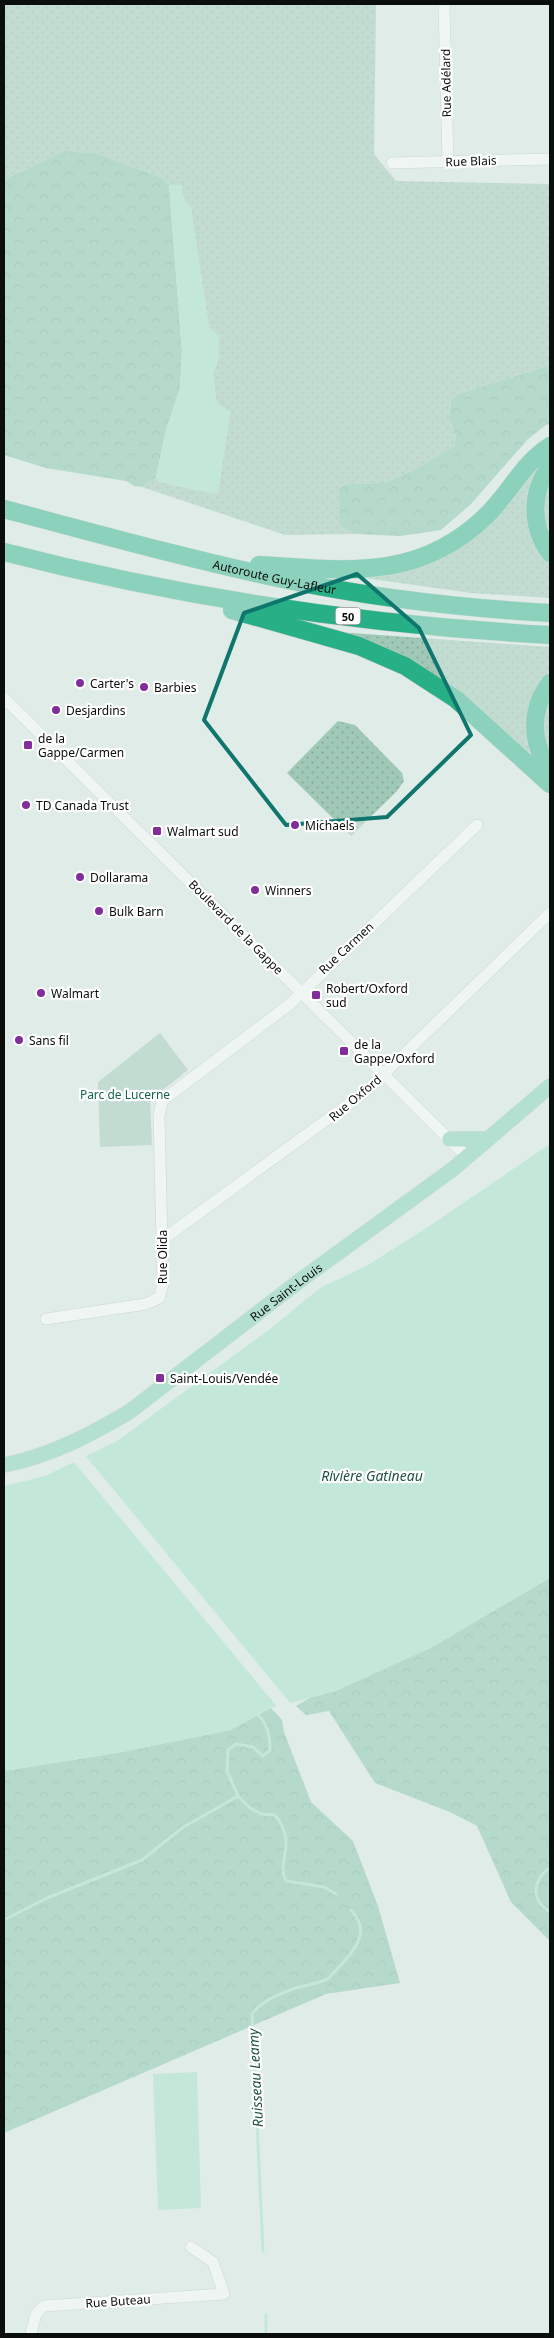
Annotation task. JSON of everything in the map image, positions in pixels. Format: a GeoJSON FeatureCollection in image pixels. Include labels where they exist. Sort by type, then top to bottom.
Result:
{"type":"FeatureCollection","features":[{"type":"Feature","properties":{"kind":"highway"},"geometry":{"type":"LineString","coordinates":[[203,561],[356,570],[383,568],[416,560],[451,543],[475,526],[496,506],[530,462],[550,446]]}},
{"type":"Feature","properties":{"kind":"highway"},"geometry":{"type":"LineString","coordinates":[[550,466],[539,487],[535,512],[539,534],[550,553]]}},
{"type":"Feature","properties":{"kind":"highway","name":"Autoroute Guy-Lafleur"},"geometry":{"type":"LineString","coordinates":[[4,509],[203,561],[311,584],[384,596],[550,613]]}},
{"type":"Feature","properties":{"kind":"highway","name":"Autoroute Guy-Lafleur"},"geometry":{"type":"LineString","coordinates":[[4,552],[147,585],[246,603],[372,620],[467,630],[550,635]]}},
{"type":"Feature","properties":{"kind":"highway"},"geometry":{"type":"LineString","coordinates":[[147,585],[359,646],[393,660],[456,699],[550,784]]}},
{"type":"Feature","properties":{"kind":"highway"},"geometry":{"type":"LineString","coordinates":[[550,683],[537,706],[535,727],[539,749],[550,769]]}},
{"type":"Feature","properties":{"kind":"main road","name":"Rue Saint-Louis"},"geometry":{"type":"LineString","coordinates":[[4,1465],[58,1450],[93,1433],[129,1412],[467,1157],[550,1086]]}},
{"type":"Feature","properties":{"kind":"main road"},"geometry":{"type":"LineString","coordinates":[[450,1139],[488,1139]]}},
{"type":"Feature","properties":{"kind":"street","name":"Rue Adélard"},"geometry":{"type":"LineString","coordinates":[[444,4],[448,162]]}},
{"type":"Feature","properties":{"kind":"street","name":"Rue Blais"},"geometry":{"type":"LineString","coordinates":[[392,163],[550,159]]}},
{"type":"Feature","properties":{"kind":"street","name":"Boulevard de la Gappe"},"geometry":{"type":"LineString","coordinates":[[4,698],[467,1157]]}},
{"type":"Feature","properties":{"kind":"street","name":"Rue Carmen"},"geometry":{"type":"LineString","coordinates":[[162,1101],[290,1004],[477,825]]}},
{"type":"Feature","properties":{"kind":"street","name":"Rue Oxford"},"geometry":{"type":"LineString","coordinates":[[162,1240],[351,1104],[550,912]]}},
{"type":"Feature","properties":{"kind":"street","name":"Rue Olida"},"geometry":{"type":"LineString","coordinates":[[46,1319],[154,1302],[162,1292],[160,1116],[162,1101]]}},
{"type":"Feature","properties":{"kind":"street","name":"Rue Buteau"},"geometry":{"type":"LineString","coordinates":[[31,2334],[36,2314],[44,2306],[224,2294],[213,2262],[191,2247]]}},
{"type":"Feature","properties":{"kind":"highlighted area"},"geometry":{"type":"Polygon","coordinates":[[[357,574],[419,628],[471,735],[387,817],[286,825],[204,720],[244,613],[357,574]]]}},
{"type":"Feature","properties":{"kind":"green space"},"geometry":{"type":"Polygon","coordinates":[[[4,4],[376,4],[374,154],[396,181],[550,184],[550,365],[459,394],[451,400],[449,418],[456,436],[454,446],[421,466],[385,483],[345,484],[340,527],[357,534],[285,535],[142,487],[156,477],[160,482],[215,494],[218,492],[230,412],[219,405],[216,400],[213,374],[219,357],[209,328],[191,209],[184,200],[181,185],[169,185],[162,178],[95,153],[64,151],[4,180],[4,4]]]}},
{"type":"Feature","properties":{"kind":"green space"},"geometry":{"type":"Polygon","coordinates":[[[64,151],[95,153],[162,178],[169,185],[182,351],[180,388],[166,430],[156,477],[142,487],[134,486],[126,481],[46,468],[4,455],[4,180],[64,151]]]}},
{"type":"Feature","properties":{"kind":"green space"},"geometry":{"type":"Polygon","coordinates":[[[550,365],[550,424],[528,439],[470,505],[441,530],[400,536],[357,534],[340,527],[339,490],[345,484],[385,483],[421,466],[454,446],[456,436],[449,418],[451,400],[459,394],[550,365]]]}},
{"type":"Feature","properties":{"kind":"green space"},"geometry":{"type":"Polygon","coordinates":[[[550,449],[550,459],[527,510],[531,538],[550,562],[550,598],[471,593],[357,577],[418,564],[550,449]]]}},
{"type":"Feature","properties":{"kind":"green space"},"geometry":{"type":"Polygon","coordinates":[[[550,486],[550,534],[544,516],[544,504],[550,486]]]}},
{"type":"Feature","properties":{"kind":"green space"},"geometry":{"type":"Polygon","coordinates":[[[337,632],[550,647],[550,671],[538,687],[527,713],[527,736],[531,748],[528,756],[516,741],[441,679],[337,632]]]}},
{"type":"Feature","properties":{"kind":"green space"},"geometry":{"type":"Polygon","coordinates":[[[550,694],[550,760],[538,717],[550,694]]]}},
{"type":"Feature","properties":{"kind":"green space"},"geometry":{"type":"Polygon","coordinates":[[[338,721],[355,725],[402,773],[404,781],[397,791],[351,836],[287,773],[338,721]]]}},
{"type":"Feature","properties":{"kind":"green space","name":"Parc de Lucerne"},"geometry":{"type":"Polygon","coordinates":[[[160,1033],[188,1070],[150,1100],[152,1145],[100,1147],[98,1082],[160,1033]]]}},
{"type":"Feature","properties":{"kind":"green space"},"geometry":{"type":"Polygon","coordinates":[[[550,1578],[550,1941],[511,1902],[477,1826],[450,1812],[375,1783],[329,1711],[306,1715],[296,1706],[311,1697],[336,1691],[495,1609],[550,1578]]]}},
{"type":"Feature","properties":{"kind":"green space"},"geometry":{"type":"Polygon","coordinates":[[[271,1708],[282,1720],[284,1732],[311,1802],[353,1841],[378,1906],[400,1983],[326,1994],[4,2133],[4,1771],[122,1752],[230,1730],[271,1708]]]}},
{"type":"Feature","properties":{"kind":"water"},"geometry":{"type":"Polygon","coordinates":[[[169,185],[181,185],[184,200],[191,209],[209,327],[219,336],[219,357],[213,374],[216,400],[219,405],[230,411],[218,492],[215,494],[160,482],[156,477],[166,430],[180,388],[182,351],[169,185]]]}},
{"type":"Feature","properties":{"kind":"water","name":"Rivière Gatineau"},"geometry":{"type":"Polygon","coordinates":[[[550,1144],[550,1578],[431,1648],[336,1691],[271,1708],[230,1730],[122,1752],[4,1771],[4,1486],[45,1476],[117,1441],[270,1329],[320,1288],[368,1265],[425,1229],[550,1144]]]}},
{"type":"Feature","properties":{"kind":"water"},"geometry":{"type":"Polygon","coordinates":[[[197,2072],[201,2208],[158,2210],[153,2074],[197,2072]]]}},
{"type":"Feature","properties":{"kind":"pier"},"geometry":{"type":"Polygon","coordinates":[[[84,1454],[292,1705],[279,1709],[72,1460],[84,1454]]]}},
{"type":"Feature","properties":{"kind":"waterway","name":"Ruisseau Leamy"},"geometry":{"type":"LineString","coordinates":[[258,1715],[268,1731],[270,1750],[263,1756],[253,1747],[236,1744],[228,1750],[227,1771],[238,1796],[250,1808],[261,1814],[275,1815],[282,1826],[286,1844],[283,1866],[286,1881],[324,1887],[336,1894]]}},
{"type":"Feature","properties":{"kind":"waterway"},"geometry":{"type":"LineString","coordinates":[[4,1920],[47,1898],[142,1860],[182,1828],[238,1796]]}},
{"type":"Feature","properties":{"kind":"waterway"},"geometry":{"type":"LineString","coordinates":[[550,1868],[540,1877],[536,1891],[539,1902],[550,1912]]}},
{"type":"Feature","properties":{"kind":"waterway","name":"Ruisseau Leamy"},"geometry":{"type":"LineString","coordinates":[[263,2251],[252,2014],[266,2001],[280,1994],[299,1987],[322,1982],[329,1978],[350,1955],[360,1938],[358,1920],[351,1910]]}},
{"type":"Feature","properties":{"kind":"waterway","name":"Ruisseau Leamy"},"geometry":{"type":"LineString","coordinates":[[266,2315],[266,2334]]}},
{"type":"Feature","properties":{"kind":"place","name":"Carter's"},"geometry":{"type":"Point","coordinates":[80,683]}},
{"type":"Feature","properties":{"kind":"place","name":"Barbies"},"geometry":{"type":"Point","coordinates":[144,687]}},
{"type":"Feature","properties":{"kind":"place","name":"Desjardins"},"geometry":{"type":"Point","coordinates":[56,710]}},
{"type":"Feature","properties":{"kind":"place","name":"de la Gappe/Carmen"},"geometry":{"type":"Point","coordinates":[28,745]}},
{"type":"Feature","properties":{"kind":"place","name":"TD Canada Trust"},"geometry":{"type":"Point","coordinates":[26,805]}},
{"type":"Feature","properties":{"kind":"place","name":"Michaels"},"geometry":{"type":"Point","coordinates":[295,825]}},
{"type":"Feature","properties":{"kind":"place","name":"Walmart sud"},"geometry":{"type":"Point","coordinates":[157,831]}},
{"type":"Feature","properties":{"kind":"place","name":"Dollarama"},"geometry":{"type":"Point","coordinates":[80,877]}},
{"type":"Feature","properties":{"kind":"place","name":"Winners"},"geometry":{"type":"Point","coordinates":[255,890]}},
{"type":"Feature","properties":{"kind":"place","name":"Bulk Barn"},"geometry":{"type":"Point","coordinates":[99,911]}},
{"type":"Feature","properties":{"kind":"place","name":"Walmart"},"geometry":{"type":"Point","coordinates":[41,993]}},
{"type":"Feature","properties":{"kind":"place","name":"Robert/Oxford sud"},"geometry":{"type":"Point","coordinates":[316,995]}},
{"type":"Feature","properties":{"kind":"place","name":"Sans fil"},"geometry":{"type":"Point","coordinates":[19,1040]}},
{"type":"Feature","properties":{"kind":"place","name":"de la Gappe/Oxford"},"geometry":{"type":"Point","coordinates":[344,1051]}},
{"type":"Feature","properties":{"kind":"place","name":"Saint-Louis/Vendée"},"geometry":{"type":"Point","coordinates":[160,1378]}}]}
